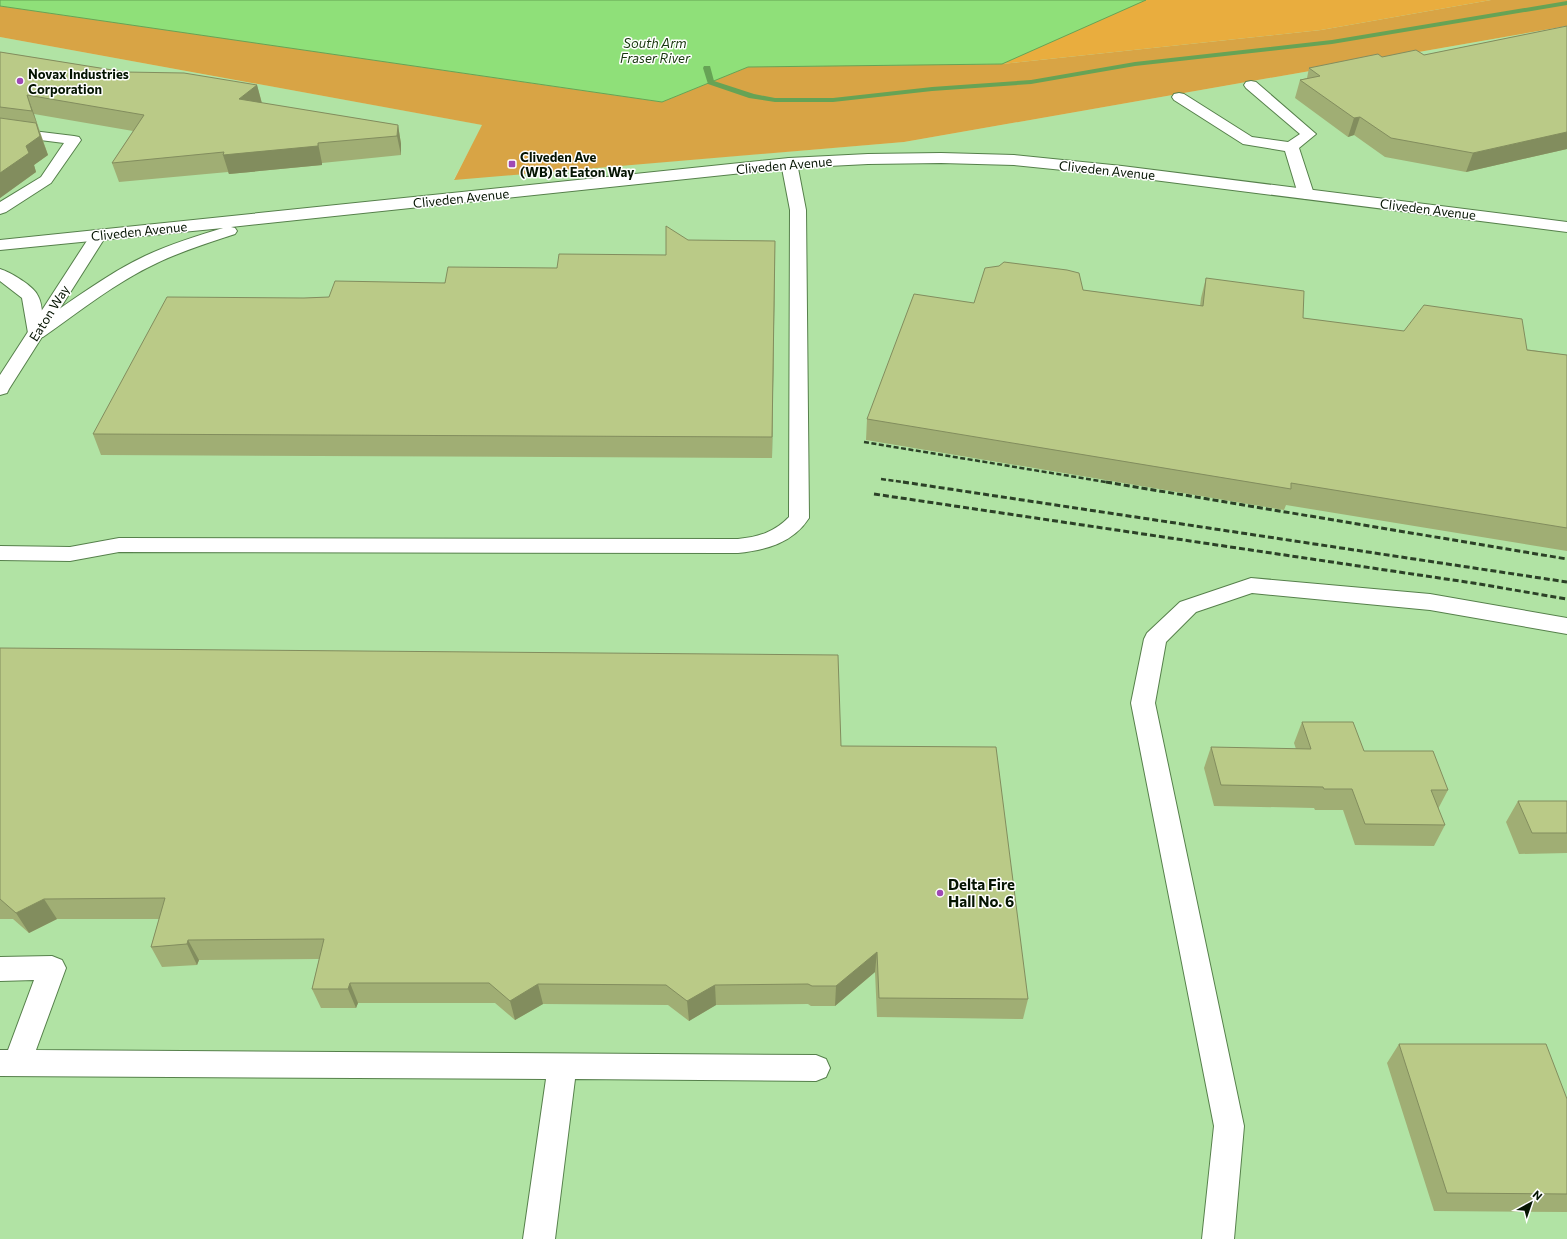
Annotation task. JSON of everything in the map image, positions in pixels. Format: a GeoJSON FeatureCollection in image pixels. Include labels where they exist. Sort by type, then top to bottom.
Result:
{"type":"FeatureCollection","features":[{"type":"Feature","properties":{"kind":"street"},"geometry":{"type":"LineString","coordinates":[[1179,97],[1248,141],[1291,147],[1309,134],[1251,85]]}},
{"type":"Feature","properties":{"kind":"street"},"geometry":{"type":"LineString","coordinates":[[0,131],[74,140],[46,180],[0,209]]}},
{"type":"Feature","properties":{"kind":"street"},"geometry":{"type":"LineString","coordinates":[[1291,147],[1306,194]]}},
{"type":"Feature","properties":{"kind":"street","name":"Cliveden Avenue"},"geometry":{"type":"LineString","coordinates":[[0,245],[789,163],[868,159],[941,158],[1014,160],[1122,171],[1567,227]]}},
{"type":"Feature","properties":{"kind":"street"},"geometry":{"type":"LineString","coordinates":[[0,553],[70,554],[119,545],[738,546],[759,545],[777,537],[793,527],[800,518],[798,210],[789,163]]}},
{"type":"Feature","properties":{"kind":"street"},"geometry":{"type":"LineString","coordinates":[[0,274],[11,280],[30,296],[37,332],[98,291],[141,265],[177,249],[267,218]]}},
{"type":"Feature","properties":{"kind":"street","name":"Eaton Way"},"geometry":{"type":"LineString","coordinates":[[0,390],[98,236]]}},
{"type":"Feature","properties":{"kind":"street"},"geometry":{"type":"LineString","coordinates":[[1218,1239],[1229,1126],[1143,703],[1155,639],[1188,607],[1252,585],[1430,602],[1567,626]]}},
{"type":"Feature","properties":{"kind":"street"},"geometry":{"type":"LineString","coordinates":[[0,969],[52,968],[8,1063],[816,1068]]}},
{"type":"Feature","properties":{"kind":"street"},"geometry":{"type":"LineString","coordinates":[[539,1239],[562,1066]]}},
{"type":"Feature","properties":{"kind":"shaded area","name":"South Arm Fraser River"},"geometry":{"type":"Polygon","coordinates":[[[0,0],[1491,0],[1321,30],[1002,64],[748,67],[662,102],[0,6],[0,0]]]}},
{"type":"Feature","properties":{"kind":"shaded area"},"geometry":{"type":"Polygon","coordinates":[[[1491,0],[1567,0],[1567,26],[904,142],[454,180],[482,125],[0,37],[0,6],[662,102],[748,67],[1002,64],[1321,30],[1491,0]]]}},
{"type":"Feature","properties":{"kind":"shaded area"},"geometry":{"type":"Polygon","coordinates":[[[1567,26],[1567,1239],[0,1239],[0,37],[483,125],[454,179],[904,142],[1567,26]]]}},
{"type":"Feature","properties":{"kind":"water","name":"South Arm Fraser River"},"geometry":{"type":"Polygon","coordinates":[[[0,0],[1146,0],[1002,64],[748,67],[662,102],[0,6],[0,0]]]}},
{"type":"Feature","properties":{"kind":"building"},"geometry":{"type":"Polygon","coordinates":[[[1567,26],[1567,132],[1473,153],[1391,138],[1360,117],[1354,118],[1300,80],[1320,76],[1309,68],[1378,54],[1382,57],[1416,50],[1424,55],[1567,26]]]}},
{"type":"Feature","properties":{"kind":"building"},"geometry":{"type":"Polygon","coordinates":[[[0,52],[125,72],[184,73],[257,85],[239,99],[398,125],[397,136],[318,143],[318,146],[223,155],[224,152],[112,163],[144,115],[27,95],[32,111],[0,107],[0,52]]]}},
{"type":"Feature","properties":{"kind":"building"},"geometry":{"type":"Polygon","coordinates":[[[0,118],[36,123],[40,136],[26,146],[29,153],[0,173],[0,118]]]}},
{"type":"Feature","properties":{"kind":"building"},"geometry":{"type":"Polygon","coordinates":[[[666,226],[688,240],[775,241],[772,437],[93,434],[167,297],[329,297],[335,281],[445,283],[448,267],[557,268],[559,254],[666,255],[666,226]]]}},
{"type":"Feature","properties":{"kind":"building"},"geometry":{"type":"Polygon","coordinates":[[[1004,262],[1067,270],[1079,273],[1083,290],[1203,306],[1206,278],[1304,291],[1303,318],[1404,331],[1424,305],[1522,319],[1527,350],[1567,355],[1567,528],[1291,483],[1291,489],[867,419],[914,294],[974,303],[985,268],[999,266],[1004,262]]]}},
{"type":"Feature","properties":{"kind":"building"},"geometry":{"type":"Polygon","coordinates":[[[0,648],[838,655],[841,746],[996,747],[1028,999],[879,998],[877,952],[836,986],[812,986],[808,984],[715,985],[687,1001],[666,985],[538,984],[510,1001],[489,983],[350,983],[348,989],[312,989],[324,939],[188,940],[187,944],[151,947],[165,898],[44,899],[16,913],[0,899],[0,648]]]}},
{"type":"Feature","properties":{"kind":"building"},"geometry":{"type":"Polygon","coordinates":[[[1302,722],[1353,722],[1364,751],[1433,751],[1448,790],[1431,790],[1445,825],[1365,824],[1352,789],[1221,785],[1211,747],[1311,749],[1302,722]]]}},
{"type":"Feature","properties":{"kind":"building"},"geometry":{"type":"Polygon","coordinates":[[[1518,801],[1567,801],[1567,833],[1532,833],[1518,801]]]}},
{"type":"Feature","properties":{"kind":"building"},"geometry":{"type":"Polygon","coordinates":[[[1399,1044],[1546,1044],[1567,1099],[1567,1194],[1447,1193],[1399,1044]]]}},
{"type":"Feature","properties":{"kind":"waterway"},"geometry":{"type":"LineString","coordinates":[[707,68],[711,82],[752,96],[775,100],[833,100],[932,89],[1031,82],[1135,64],[1332,42],[1567,3]]}},
{"type":"Feature","properties":{"kind":"railway"},"geometry":{"type":"LineString","coordinates":[[864,442],[1111,483]]}},
{"type":"Feature","properties":{"kind":"railway"},"geometry":{"type":"LineString","coordinates":[[881,479],[906,482]]}},
{"type":"Feature","properties":{"kind":"railway"},"geometry":{"type":"LineString","coordinates":[[906,482],[910,483]]}},
{"type":"Feature","properties":{"kind":"railway"},"geometry":{"type":"LineString","coordinates":[[906,482],[1567,582]]}},
{"type":"Feature","properties":{"kind":"railway"},"geometry":{"type":"LineString","coordinates":[[1106,482],[1111,483]]}},
{"type":"Feature","properties":{"kind":"railway"},"geometry":{"type":"LineString","coordinates":[[1111,483],[1567,559]]}},
{"type":"Feature","properties":{"kind":"railway"},"geometry":{"type":"LineString","coordinates":[[874,494],[1473,583],[1567,599]]}},
{"type":"Feature","properties":{"kind":"place","name":"Novax Industries Corporation"},"geometry":{"type":"Point","coordinates":[20,81]}},
{"type":"Feature","properties":{"kind":"place","name":"Cliveden Ave (WB) at Eaton Way"},"geometry":{"type":"Point","coordinates":[512,164]}},
{"type":"Feature","properties":{"kind":"place","name":"Delta Fire Hall No. 6"},"geometry":{"type":"Point","coordinates":[940,893]}}]}
